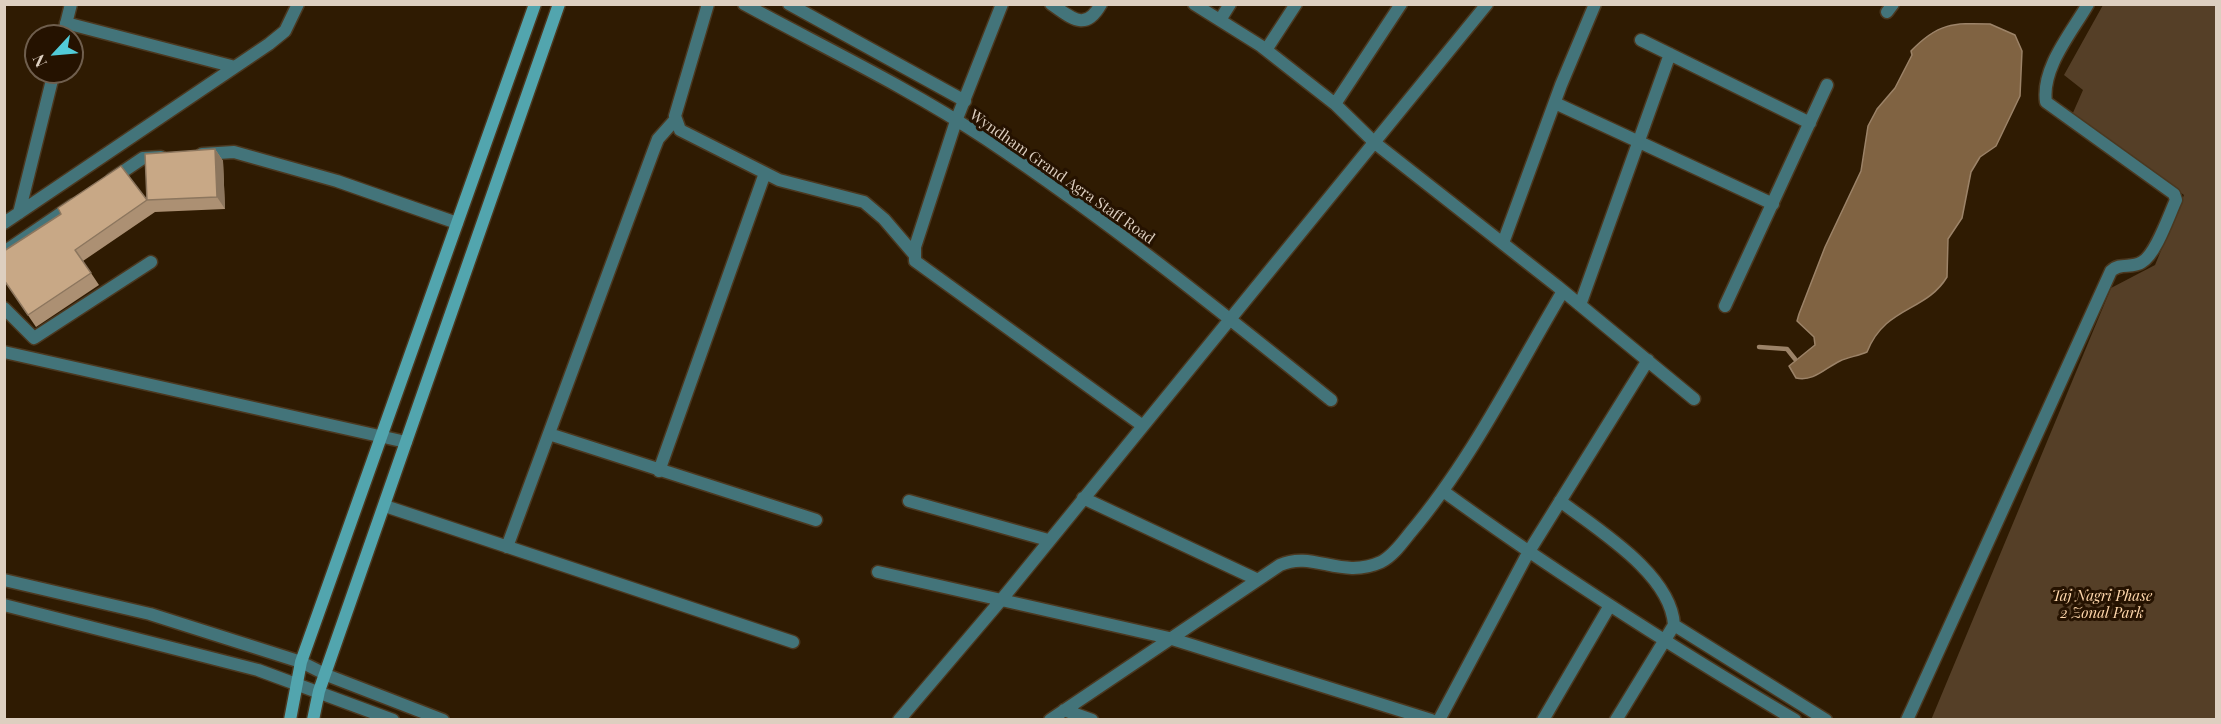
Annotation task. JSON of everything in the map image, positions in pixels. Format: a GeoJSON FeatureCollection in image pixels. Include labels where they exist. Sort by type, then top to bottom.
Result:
{"type":"FeatureCollection","features":[{"type":"Feature","properties":{"kind":"street"},"geometry":{"type":"LineString","coordinates":[[71,4],[66,23],[235,67]]}},
{"type":"Feature","properties":{"kind":"street"},"geometry":{"type":"LineString","coordinates":[[4,223],[285,31],[298,4]]}},
{"type":"Feature","properties":{"kind":"street"},"geometry":{"type":"LineString","coordinates":[[290,720],[301,662],[535,4]]}},
{"type":"Feature","properties":{"kind":"street"},"geometry":{"type":"LineString","coordinates":[[314,720],[319,691],[559,4]]}},
{"type":"Feature","properties":{"kind":"street"},"geometry":{"type":"LineString","coordinates":[[507,548],[653,152],[658,140],[674,121],[708,4]]}},
{"type":"Feature","properties":{"kind":"street","name":"Wyndham Grand Agra Staff Road"},"geometry":{"type":"LineString","coordinates":[[744,4],[956,122],[1024,166],[1229,318],[1331,400]]}},
{"type":"Feature","properties":{"kind":"street"},"geometry":{"type":"LineString","coordinates":[[789,4],[965,101]]}},
{"type":"Feature","properties":{"kind":"street"},"geometry":{"type":"LineString","coordinates":[[914,254],[956,122],[1002,4]]}},
{"type":"Feature","properties":{"kind":"street"},"geometry":{"type":"LineString","coordinates":[[1051,4],[1076,21],[1083,21],[1092,18],[1101,4]]}},
{"type":"Feature","properties":{"kind":"street"},"geometry":{"type":"LineString","coordinates":[[1194,4],[1266,50],[1335,104],[1375,143],[1580,304],[1694,399]]}},
{"type":"Feature","properties":{"kind":"street"},"geometry":{"type":"LineString","coordinates":[[1220,20],[1230,4]]}},
{"type":"Feature","properties":{"kind":"street"},"geometry":{"type":"LineString","coordinates":[[1266,50],[1296,4]]}},
{"type":"Feature","properties":{"kind":"street"},"geometry":{"type":"LineString","coordinates":[[1335,104],[1401,4]]}},
{"type":"Feature","properties":{"kind":"street"},"geometry":{"type":"LineString","coordinates":[[898,720],[1002,599],[1487,4]]}},
{"type":"Feature","properties":{"kind":"street"},"geometry":{"type":"LineString","coordinates":[[1503,243],[1595,4]]}},
{"type":"Feature","properties":{"kind":"street"},"geometry":{"type":"LineString","coordinates":[[1907,720],[2111,271],[2119,266],[2137,264],[2149,257],[2176,200],[2174,194],[2046,102],[2048,78],[2054,62],[2088,4]]}},
{"type":"Feature","properties":{"kind":"street"},"geometry":{"type":"LineString","coordinates":[[1641,40],[1810,123]]}},
{"type":"Feature","properties":{"kind":"street"},"geometry":{"type":"LineString","coordinates":[[1580,304],[1670,54]]}},
{"type":"Feature","properties":{"kind":"street"},"geometry":{"type":"LineString","coordinates":[[20,213],[51,84]]}},
{"type":"Feature","properties":{"kind":"street"},"geometry":{"type":"LineString","coordinates":[[1725,306],[1827,85]]}},
{"type":"Feature","properties":{"kind":"street"},"geometry":{"type":"LineString","coordinates":[[1555,103],[1773,204]]}},
{"type":"Feature","properties":{"kind":"street"},"geometry":{"type":"LineString","coordinates":[[674,121],[680,130],[765,173],[797,186],[864,202],[884,219],[914,254],[920,267],[1143,426]]}},
{"type":"Feature","properties":{"kind":"street"},"geometry":{"type":"LineString","coordinates":[[104,185],[143,158],[234,152],[337,181],[457,222]]}},
{"type":"Feature","properties":{"kind":"street"},"geometry":{"type":"LineString","coordinates":[[659,471],[765,173]]}},
{"type":"Feature","properties":{"kind":"street"},"geometry":{"type":"LineString","coordinates":[[4,252],[84,198]]}},
{"type":"Feature","properties":{"kind":"street"},"geometry":{"type":"LineString","coordinates":[[4,308],[34,338],[151,262]]}},
{"type":"Feature","properties":{"kind":"street"},"geometry":{"type":"LineString","coordinates":[[1050,720],[1256,579],[1290,560],[1303,559],[1345,569],[1358,569],[1384,561],[1395,551],[1443,491],[1563,291]]}},
{"type":"Feature","properties":{"kind":"street"},"geometry":{"type":"LineString","coordinates":[[4,352],[381,434],[406,442]]}},
{"type":"Feature","properties":{"kind":"street"},"geometry":{"type":"LineString","coordinates":[[1440,720],[1527,553],[1648,360]]}},
{"type":"Feature","properties":{"kind":"street"},"geometry":{"type":"LineString","coordinates":[[549,434],[816,520]]}},
{"type":"Feature","properties":{"kind":"street"},"geometry":{"type":"LineString","coordinates":[[1443,491],[1527,553],[1609,607],[1795,720]]}},
{"type":"Feature","properties":{"kind":"street"},"geometry":{"type":"LineString","coordinates":[[1083,498],[1256,579]]}},
{"type":"Feature","properties":{"kind":"street"},"geometry":{"type":"LineString","coordinates":[[909,501],[1048,540]]}},
{"type":"Feature","properties":{"kind":"street"},"geometry":{"type":"LineString","coordinates":[[1560,501],[1625,551],[1655,582],[1673,610],[1674,625],[1616,720]]}},
{"type":"Feature","properties":{"kind":"street"},"geometry":{"type":"LineString","coordinates":[[385,506],[793,642]]}},
{"type":"Feature","properties":{"kind":"street"},"geometry":{"type":"LineString","coordinates":[[878,572],[1169,639],[1431,720]]}},
{"type":"Feature","properties":{"kind":"street"},"geometry":{"type":"LineString","coordinates":[[4,580],[150,614],[301,662],[325,674],[443,720]]}},
{"type":"Feature","properties":{"kind":"street"},"geometry":{"type":"LineString","coordinates":[[4,605],[258,670],[393,720]]}},
{"type":"Feature","properties":{"kind":"street"},"geometry":{"type":"LineString","coordinates":[[1543,720],[1609,607]]}},
{"type":"Feature","properties":{"kind":"street"},"geometry":{"type":"LineString","coordinates":[[1674,625],[1826,720]]}},
{"type":"Feature","properties":{"kind":"street"},"geometry":{"type":"LineString","coordinates":[[1064,710],[1092,720]]}},
{"type":"Feature","properties":{"kind":"green space","name":"Taj Nagri Phase 2 Zonal Park"},"geometry":{"type":"Polygon","coordinates":[[[2103,5],[2216,5],[2216,719],[1931,720],[2111,288],[2155,265],[2184,195],[2072,115],[2083,90],[2064,75],[2103,5]]]}},
{"type":"Feature","properties":{"kind":"shaded area"},"geometry":{"type":"Polygon","coordinates":[[[1990,24],[2015,35],[2022,51],[2020,96],[1996,146],[1980,157],[1971,172],[1962,218],[1948,239],[1947,277],[1928,297],[1884,326],[1867,352],[1840,361],[1814,376],[1796,378],[1789,366],[1815,345],[1814,337],[1797,321],[1799,314],[1825,247],[1861,171],[1868,126],[1877,109],[1895,88],[1912,55],[1911,51],[1929,35],[1955,25],[1990,24]]]}},
{"type":"Feature","properties":{"kind":"building"},"geometry":{"type":"Polygon","coordinates":[[[215,149],[217,197],[147,200],[145,154],[215,149]]]}},
{"type":"Feature","properties":{"kind":"building"},"geometry":{"type":"Polygon","coordinates":[[[121,166],[147,200],[75,250],[91,273],[28,315],[4,280],[4,251],[61,214],[58,208],[121,166]]]}},
{"type":"Feature","properties":{"kind":"waterway"},"geometry":{"type":"LineString","coordinates":[[1759,347],[1787,349],[1795,359]]}}]}
